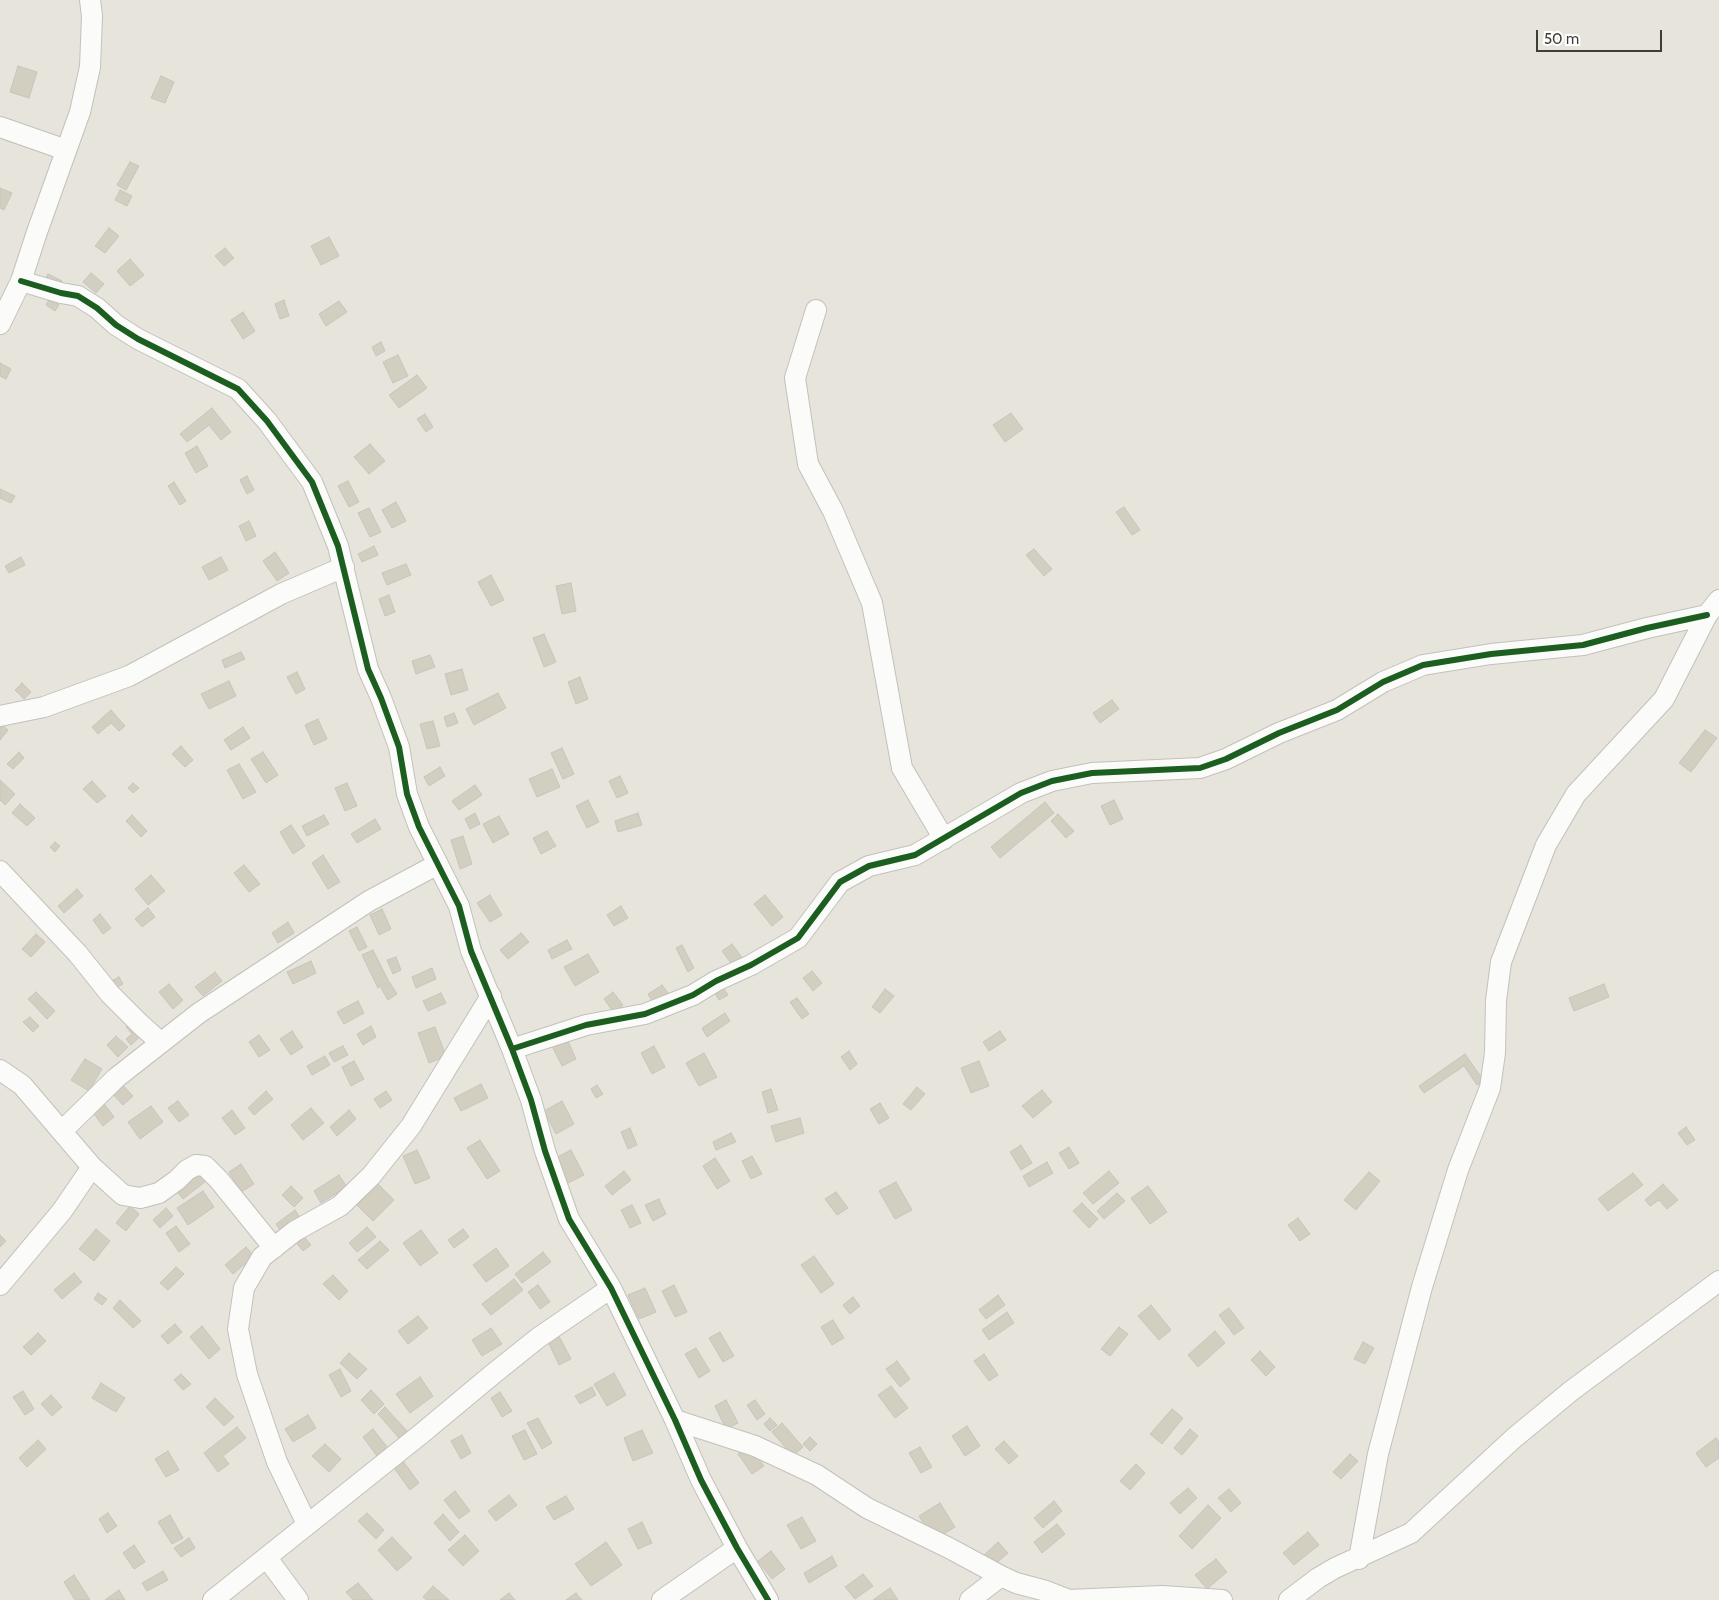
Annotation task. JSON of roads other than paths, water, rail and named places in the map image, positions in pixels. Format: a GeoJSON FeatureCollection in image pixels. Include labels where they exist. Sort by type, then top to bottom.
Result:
{"type":"FeatureCollection","features":[{"type":"Feature","properties":{"kind":"street"},"geometry":{"type":"LineString","coordinates":[[0,324],[21,281],[80,112],[90,67],[92,16],[90,0]]}},
{"type":"Feature","properties":{"kind":"street"},"geometry":{"type":"LineString","coordinates":[[0,127],[66,150]]}},
{"type":"Feature","properties":{"kind":"street"},"geometry":{"type":"LineString","coordinates":[[21,281],[60,293],[78,296],[138,339],[238,389],[267,421],[312,482],[338,546],[368,669],[399,747],[407,794],[419,827],[459,906],[471,951],[491,996],[531,1100],[545,1151],[569,1219],[611,1288],[675,1420],[701,1480],[737,1548],[768,1600]]}},
{"type":"Feature","properties":{"kind":"street"},"geometry":{"type":"LineString","coordinates":[[816,310],[795,378],[808,464],[834,511],[872,603],[902,768],[944,839]]}},
{"type":"Feature","properties":{"kind":"street"},"geometry":{"type":"LineString","coordinates":[[0,716],[44,707],[129,676],[281,594],[344,567]]}},
{"type":"Feature","properties":{"kind":"street"},"geometry":{"type":"LineString","coordinates":[[512,1049],[586,1025],[645,1014],[693,995],[798,938],[840,882],[869,866],[914,855],[1021,793],[1052,781],[1092,772],[1200,768],[1226,759],[1279,733],[1336,710],[1382,682],[1423,665],[1490,654],[1583,645],[1713,608]]}},
{"type":"Feature","properties":{"kind":"street"},"geometry":{"type":"LineString","coordinates":[[1359,1559],[1378,1454],[1422,1287],[1458,1170],[1490,1088],[1495,1053],[1496,1001],[1501,962],[1546,845],[1576,794],[1664,699],[1713,608]]}},
{"type":"Feature","properties":{"kind":"street"},"geometry":{"type":"LineString","coordinates":[[62,1131],[116,1078],[199,1013],[361,905],[438,864]]}},
{"type":"Feature","properties":{"kind":"street"},"geometry":{"type":"LineString","coordinates":[[0,871],[78,954],[110,994],[160,1042]]}},
{"type":"Feature","properties":{"kind":"street"},"geometry":{"type":"LineString","coordinates":[[307,1524],[277,1462],[247,1374],[238,1329],[244,1288],[262,1257],[295,1231],[340,1206],[371,1176],[411,1126],[491,996]]}},
{"type":"Feature","properties":{"kind":"street"},"geometry":{"type":"LineString","coordinates":[[0,1070],[22,1085],[92,1167],[123,1195],[140,1198],[159,1193],[187,1170],[196,1165],[205,1166],[219,1180],[274,1248]]}},
{"type":"Feature","properties":{"kind":"street"},"geometry":{"type":"LineString","coordinates":[[0,1285],[62,1211],[92,1167]]}},
{"type":"Feature","properties":{"kind":"street"},"geometry":{"type":"LineString","coordinates":[[1289,1600],[1335,1568],[1359,1559],[1411,1533],[1521,1432],[1570,1392],[1719,1282]]}},
{"type":"Feature","properties":{"kind":"street"},"geometry":{"type":"LineString","coordinates":[[213,1600],[538,1338],[611,1288]]}},
{"type":"Feature","properties":{"kind":"street"},"geometry":{"type":"LineString","coordinates":[[675,1420],[755,1446],[817,1475],[867,1508],[1016,1583],[1046,1591],[1068,1600],[1162,1596],[1222,1600]]}},
{"type":"Feature","properties":{"kind":"street"},"geometry":{"type":"LineString","coordinates":[[662,1600],[737,1548]]}},
{"type":"Feature","properties":{"kind":"street"},"geometry":{"type":"LineString","coordinates":[[267,1558],[298,1600]]}},
{"type":"Feature","properties":{"kind":"street"},"geometry":{"type":"LineString","coordinates":[[970,1600],[1001,1576]]}}]}
